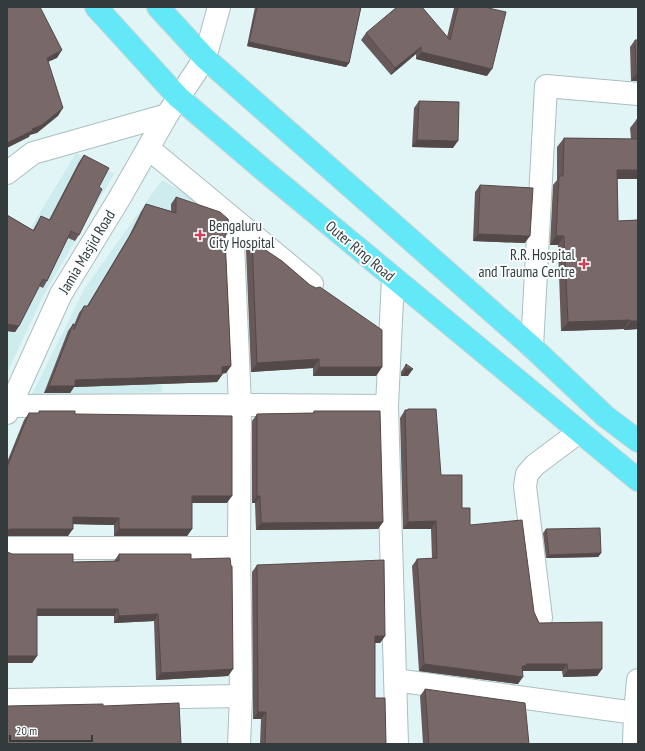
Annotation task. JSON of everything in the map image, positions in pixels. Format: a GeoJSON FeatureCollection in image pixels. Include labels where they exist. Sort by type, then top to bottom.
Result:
{"type":"FeatureCollection","features":[{"type":"Feature","properties":{"kind":"highway","name":"Outer Ring Road"},"geometry":{"type":"LineString","coordinates":[[96,7],[178,97],[393,278],[638,480]]}},
{"type":"Feature","properties":{"kind":"highway"},"geometry":{"type":"LineString","coordinates":[[158,7],[205,58],[532,347],[605,416],[638,441]]}},
{"type":"Feature","properties":{"kind":"street","name":"Jamia Masjid Road"},"geometry":{"type":"LineString","coordinates":[[9,410],[61,294],[167,115],[205,58],[219,7]]}},
{"type":"Feature","properties":{"kind":"street"},"geometry":{"type":"LineString","coordinates":[[532,347],[546,86],[638,94]]}},
{"type":"Feature","properties":{"kind":"street"},"geometry":{"type":"LineString","coordinates":[[7,173],[33,153],[167,115]]}},
{"type":"Feature","properties":{"kind":"street"},"geometry":{"type":"LineString","coordinates":[[148,148],[312,284]]}},
{"type":"Feature","properties":{"kind":"street"},"geometry":{"type":"LineString","coordinates":[[233,244],[240,405],[239,548],[241,696],[239,744]]}},
{"type":"Feature","properties":{"kind":"street"},"geometry":{"type":"LineString","coordinates":[[393,278],[387,406],[397,744]]}},
{"type":"Feature","properties":{"kind":"street"},"geometry":{"type":"LineString","coordinates":[[9,410],[240,405],[387,406]]}},
{"type":"Feature","properties":{"kind":"street"},"geometry":{"type":"LineString","coordinates":[[540,618],[525,486],[527,474],[535,465],[578,432]]}},
{"type":"Feature","properties":{"kind":"street"},"geometry":{"type":"LineString","coordinates":[[7,548],[239,548]]}},
{"type":"Feature","properties":{"kind":"street"},"geometry":{"type":"LineString","coordinates":[[395,680],[635,713]]}},
{"type":"Feature","properties":{"kind":"street"},"geometry":{"type":"LineString","coordinates":[[634,744],[638,680]]}},
{"type":"Feature","properties":{"kind":"street"},"geometry":{"type":"LineString","coordinates":[[7,700],[241,696]]}},
{"type":"Feature","properties":{"kind":"shaded area"},"geometry":{"type":"Polygon","coordinates":[[[76,153],[114,174],[43,296],[7,373],[7,267],[76,153]]]}},
{"type":"Feature","properties":{"kind":"shaded area"},"geometry":{"type":"Polygon","coordinates":[[[162,180],[226,218],[228,274],[155,288],[162,392],[31,396],[85,288],[162,180]]]}},
{"type":"Feature","properties":{"kind":"building"},"geometry":{"type":"Polygon","coordinates":[[[7,7],[40,7],[62,50],[47,58],[63,108],[42,125],[32,129],[34,130],[7,143],[7,7]]]}},
{"type":"Feature","properties":{"kind":"building"},"geometry":{"type":"Polygon","coordinates":[[[257,7],[361,7],[349,63],[249,42],[257,7]]]}},
{"type":"Feature","properties":{"kind":"building"},"geometry":{"type":"Polygon","coordinates":[[[397,7],[422,7],[450,40],[458,7],[484,7],[506,12],[492,69],[421,52],[421,47],[395,68],[366,33],[397,7]]]}},
{"type":"Feature","properties":{"kind":"building"},"geometry":{"type":"Polygon","coordinates":[[[635,40],[638,40],[638,74],[636,74],[635,40]]]}},
{"type":"Feature","properties":{"kind":"building"},"geometry":{"type":"Polygon","coordinates":[[[419,101],[459,102],[458,141],[417,140],[419,101]]]}},
{"type":"Feature","properties":{"kind":"building"},"geometry":{"type":"Polygon","coordinates":[[[564,138],[638,139],[638,170],[617,170],[618,221],[638,220],[638,321],[568,322],[564,236],[556,236],[559,176],[563,176],[564,138]]]}},
{"type":"Feature","properties":{"kind":"building"},"geometry":{"type":"Polygon","coordinates":[[[84,155],[109,168],[99,187],[102,189],[79,235],[71,231],[47,281],[43,279],[19,326],[7,324],[7,215],[34,231],[41,216],[50,220],[84,155]]]}},
{"type":"Feature","properties":{"kind":"building"},"geometry":{"type":"Polygon","coordinates":[[[480,185],[533,188],[530,236],[478,234],[480,185]]]}},
{"type":"Feature","properties":{"kind":"building"},"geometry":{"type":"Polygon","coordinates":[[[176,197],[220,212],[228,219],[230,228],[225,237],[231,366],[222,367],[222,375],[75,380],[75,386],[49,386],[73,324],[74,330],[84,306],[88,306],[134,229],[146,204],[176,213],[176,197]]]}},
{"type":"Feature","properties":{"kind":"building"},"geometry":{"type":"Polygon","coordinates":[[[252,241],[282,261],[310,285],[316,288],[320,287],[382,330],[382,367],[319,367],[319,359],[257,363],[252,241]]]}},
{"type":"Feature","properties":{"kind":"building"},"geometry":{"type":"Polygon","coordinates":[[[406,364],[413,369],[406,369],[406,364]]]}},
{"type":"Feature","properties":{"kind":"building"},"geometry":{"type":"Polygon","coordinates":[[[436,409],[441,475],[462,475],[462,508],[470,508],[470,525],[522,520],[534,612],[539,623],[602,622],[602,669],[568,670],[567,664],[526,664],[526,666],[522,666],[523,677],[424,664],[417,559],[437,558],[436,521],[408,522],[405,410],[436,409]]]}},
{"type":"Feature","properties":{"kind":"building"},"geometry":{"type":"Polygon","coordinates":[[[39,411],[75,411],[75,414],[232,416],[232,496],[192,496],[192,529],[119,529],[119,518],[73,517],[73,529],[7,530],[7,467],[29,413],[39,413],[39,411]]]}},
{"type":"Feature","properties":{"kind":"building"},"geometry":{"type":"Polygon","coordinates":[[[314,411],[380,411],[383,522],[261,523],[260,496],[257,496],[257,414],[314,413],[314,411]]]}},
{"type":"Feature","properties":{"kind":"building"},"geometry":{"type":"Polygon","coordinates":[[[600,528],[601,553],[549,555],[546,529],[600,528]]]}},
{"type":"Feature","properties":{"kind":"building"},"geometry":{"type":"Polygon","coordinates":[[[7,552],[12,554],[73,554],[73,562],[119,561],[119,554],[191,554],[191,559],[230,558],[232,566],[233,669],[161,673],[158,614],[119,616],[118,609],[37,609],[37,656],[7,656],[7,552]]]}},
{"type":"Feature","properties":{"kind":"building"},"geometry":{"type":"Polygon","coordinates":[[[384,560],[385,636],[375,636],[375,698],[385,698],[386,744],[265,744],[266,712],[258,712],[257,565],[384,560]]]}},
{"type":"Feature","properties":{"kind":"building"},"geometry":{"type":"Polygon","coordinates":[[[425,689],[525,703],[529,744],[429,744],[425,689]]]}},
{"type":"Feature","properties":{"kind":"building"},"geometry":{"type":"Polygon","coordinates":[[[179,703],[181,744],[7,744],[7,706],[103,704],[103,706],[179,703]]]}},
{"type":"Feature","properties":{"kind":"place","name":"Bengaluru City Hospital"},"geometry":{"type":"Point","coordinates":[200,235]}},
{"type":"Feature","properties":{"kind":"place","name":"R.R. Hospital and Trauma Centre"},"geometry":{"type":"Point","coordinates":[584,264]}}]}
